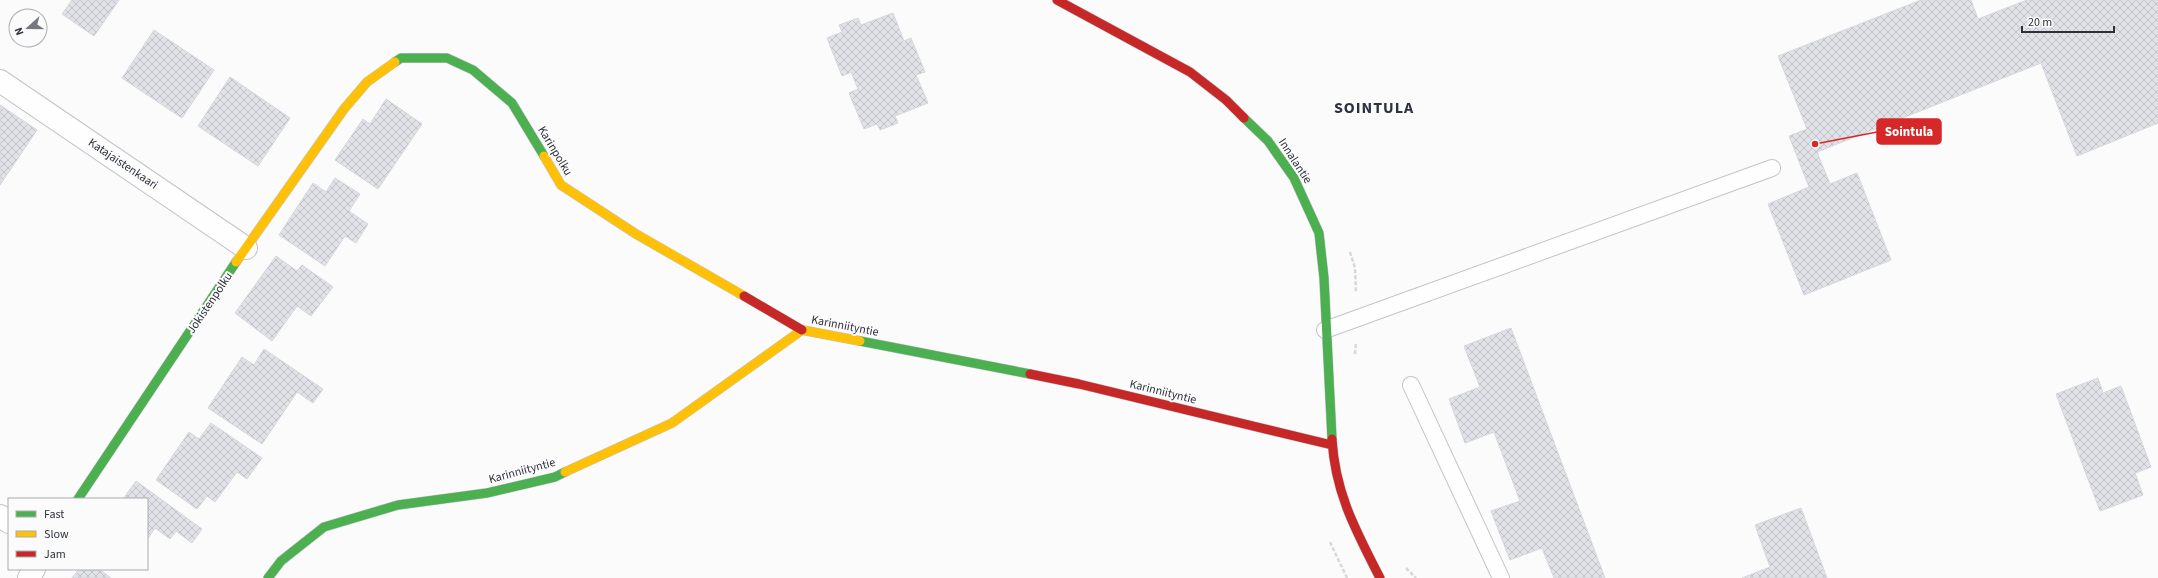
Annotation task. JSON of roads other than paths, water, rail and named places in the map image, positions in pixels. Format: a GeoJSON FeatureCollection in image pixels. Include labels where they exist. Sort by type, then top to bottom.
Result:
{"type":"FeatureCollection","features":[{"type":"Feature","properties":{"kind":"street","name":"Innalantie"},"geometry":{"type":"LineString","coordinates":[[1057,0],[1190,72],[1226,100],[1268,141],[1294,178],[1319,233],[1324,278],[1324,330],[1332,445]]}},
{"type":"Feature","properties":{"kind":"street","name":"Karinpolku"},"geometry":{"type":"LineString","coordinates":[[344,109],[367,82],[401,58],[447,58],[473,70],[512,103],[561,185],[636,234],[802,330]]}},
{"type":"Feature","properties":{"kind":"street","name":"Katajaistenkaari"},"geometry":{"type":"LineString","coordinates":[[0,81],[246,248]]}},
{"type":"Feature","properties":{"kind":"street","name":"Jokistenpolku"},"geometry":{"type":"LineString","coordinates":[[79,498],[246,248],[344,109]]}},
{"type":"Feature","properties":{"kind":"street","name":"Karinniityntie"},"geometry":{"type":"LineString","coordinates":[[268,578],[281,561],[324,527],[398,505],[486,493],[555,477],[672,423],[802,330],[1079,384],[1332,445]]}},
{"type":"Feature","properties":{"kind":"street"},"geometry":{"type":"LineString","coordinates":[[1332,445],[1338,481],[1348,515],[1380,578]]}},
{"type":"Feature","properties":{"kind":"lane"},"geometry":{"type":"LineString","coordinates":[[1324,330],[1772,168]]}},
{"type":"Feature","properties":{"kind":"lane"},"geometry":{"type":"LineString","coordinates":[[1411,385],[1501,578]]}},
{"type":"Feature","properties":{"kind":"place","name":"Sointula"},"geometry":{"type":"Point","coordinates":[1815,144]}},
{"type":"Feature","properties":{"kind":"district","name":"SOINTULA"},"geometry":{"type":"Point","coordinates":[1374,108]}}]}
